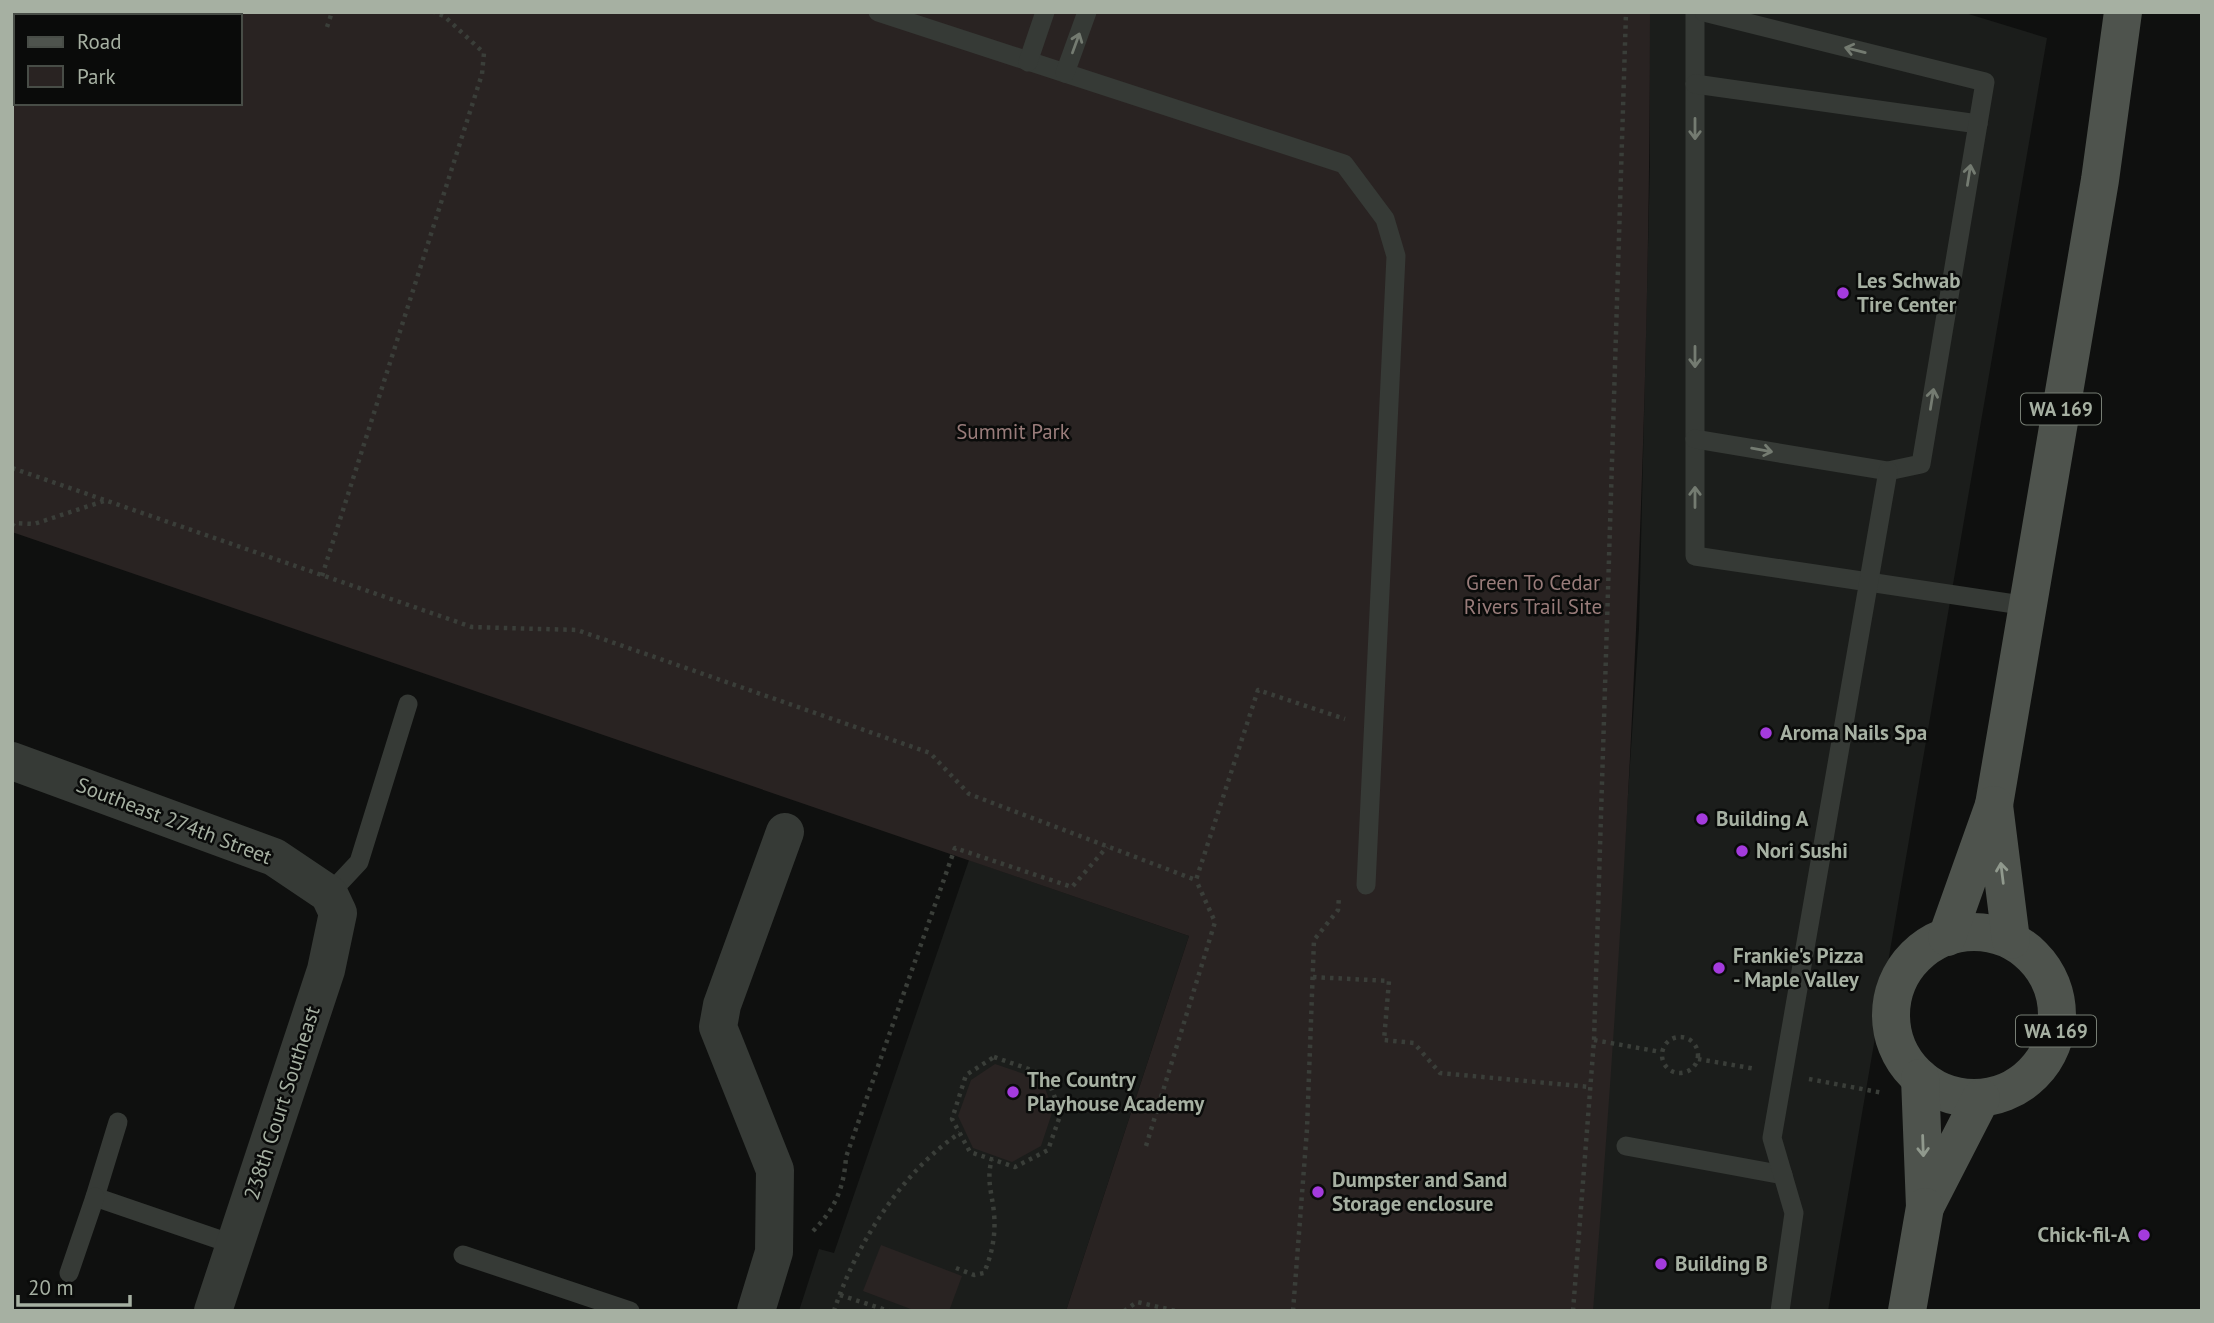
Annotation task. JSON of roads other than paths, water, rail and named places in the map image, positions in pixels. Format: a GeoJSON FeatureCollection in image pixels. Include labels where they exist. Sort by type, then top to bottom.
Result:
{"type":"FeatureCollection","features":[{"type":"Feature","properties":{"kind":"main road","name":"WA 169"},"geometry":{"type":"LineString","coordinates":[[1947,937],[1994,805],[2100,180],[2123,12]]}},
{"type":"Feature","properties":{"kind":"main road","name":"WA 169"},"geometry":{"type":"LineString","coordinates":[[1994,805],[2011,940]]}},
{"type":"Feature","properties":{"kind":"main road","name":"WA 169"},"geometry":{"type":"LineString","coordinates":[[1968,932],[2011,940],[2043,969],[2053,988],[2057,1010],[2056,1031],[2049,1052],[2037,1070],[2021,1084],[2002,1094],[1981,1098],[1959,1097],[1938,1090],[1920,1078],[1905,1062],[1896,1043],[1891,1021],[1892,999],[1899,979],[1911,961],[1928,946],[1947,937],[1968,932]]}},
{"type":"Feature","properties":{"kind":"main road"},"geometry":{"type":"LineString","coordinates":[[1907,1311],[1925,1206],[1920,1078]]}},
{"type":"Feature","properties":{"kind":"main road"},"geometry":{"type":"LineString","coordinates":[[1925,1206],[1981,1098]]}},
{"type":"Feature","properties":{"kind":"street","name":"Southeast 274th Street"},"geometry":{"type":"LineString","coordinates":[[12,761],[274,857],[329,894]]}},
{"type":"Feature","properties":{"kind":"street"},"geometry":{"type":"LineString","coordinates":[[756,1311],[774,1252],[775,1170],[718,1027],[722,1005],[785,832]]}},
{"type":"Feature","properties":{"kind":"street","name":"238th Court Southeast"},"geometry":{"type":"LineString","coordinates":[[214,1311],[326,970],[338,914],[329,894]]}},
{"type":"Feature","properties":{"kind":"lane"},"geometry":{"type":"LineString","coordinates":[[878,12],[1344,164],[1385,219],[1396,256],[1366,885]]}},
{"type":"Feature","properties":{"kind":"lane"},"geometry":{"type":"LineString","coordinates":[[1028,61],[1045,12]]}},
{"type":"Feature","properties":{"kind":"lane"},"geometry":{"type":"LineString","coordinates":[[1065,74],[1087,12]]}},
{"type":"Feature","properties":{"kind":"lane"},"geometry":{"type":"LineString","coordinates":[[1695,12],[1695,556],[2028,606]]}},
{"type":"Feature","properties":{"kind":"lane"},"geometry":{"type":"LineString","coordinates":[[1695,439],[1888,471],[1921,464],[1985,82],[1704,12]]}},
{"type":"Feature","properties":{"kind":"lane"},"geometry":{"type":"LineString","coordinates":[[1695,84],[1978,124]]}},
{"type":"Feature","properties":{"kind":"lane"},"geometry":{"type":"LineString","coordinates":[[1780,1311],[1794,1213],[1772,1138],[1888,471]]}},
{"type":"Feature","properties":{"kind":"lane"},"geometry":{"type":"LineString","coordinates":[[329,894],[359,862],[408,704]]}},
{"type":"Feature","properties":{"kind":"lane"},"geometry":{"type":"LineString","coordinates":[[69,1273],[118,1122]]}},
{"type":"Feature","properties":{"kind":"lane"},"geometry":{"type":"LineString","coordinates":[[1626,1146],[1783,1175]]}},
{"type":"Feature","properties":{"kind":"lane"},"geometry":{"type":"LineString","coordinates":[[95,1196],[235,1245]]}},
{"type":"Feature","properties":{"kind":"lane"},"geometry":{"type":"LineString","coordinates":[[463,1255],[630,1311]]}},
{"type":"Feature","properties":{"kind":"place","name":"Les Schwab Tire Center"},"geometry":{"type":"Point","coordinates":[1843,293]}},
{"type":"Feature","properties":{"kind":"place","name":"Aroma Nails Spa"},"geometry":{"type":"Point","coordinates":[1766,733]}},
{"type":"Feature","properties":{"kind":"place","name":"Building A"},"geometry":{"type":"Point","coordinates":[1702,819]}},
{"type":"Feature","properties":{"kind":"place","name":"Nori Sushi"},"geometry":{"type":"Point","coordinates":[1742,851]}},
{"type":"Feature","properties":{"kind":"place","name":"Frankie's Pizza - Maple Valley"},"geometry":{"type":"Point","coordinates":[1719,968]}},
{"type":"Feature","properties":{"kind":"place","name":"The Country Playhouse Academy"},"geometry":{"type":"Point","coordinates":[1013,1092]}},
{"type":"Feature","properties":{"kind":"place","name":"Dumpster and Sand Storage enclosure"},"geometry":{"type":"Point","coordinates":[1318,1192]}},
{"type":"Feature","properties":{"kind":"place","name":"Chick-fil-A"},"geometry":{"type":"Point","coordinates":[2144,1235]}},
{"type":"Feature","properties":{"kind":"place","name":"Building B"},"geometry":{"type":"Point","coordinates":[1661,1264]}},
{"type":"Feature","properties":{"kind":"park label","name":"Summit Park"},"geometry":{"type":"Point","coordinates":[1013,432]}},
{"type":"Feature","properties":{"kind":"park label","name":"Green To Cedar Rivers Trail Site"},"geometry":{"type":"Point","coordinates":[1533,595]}}]}
